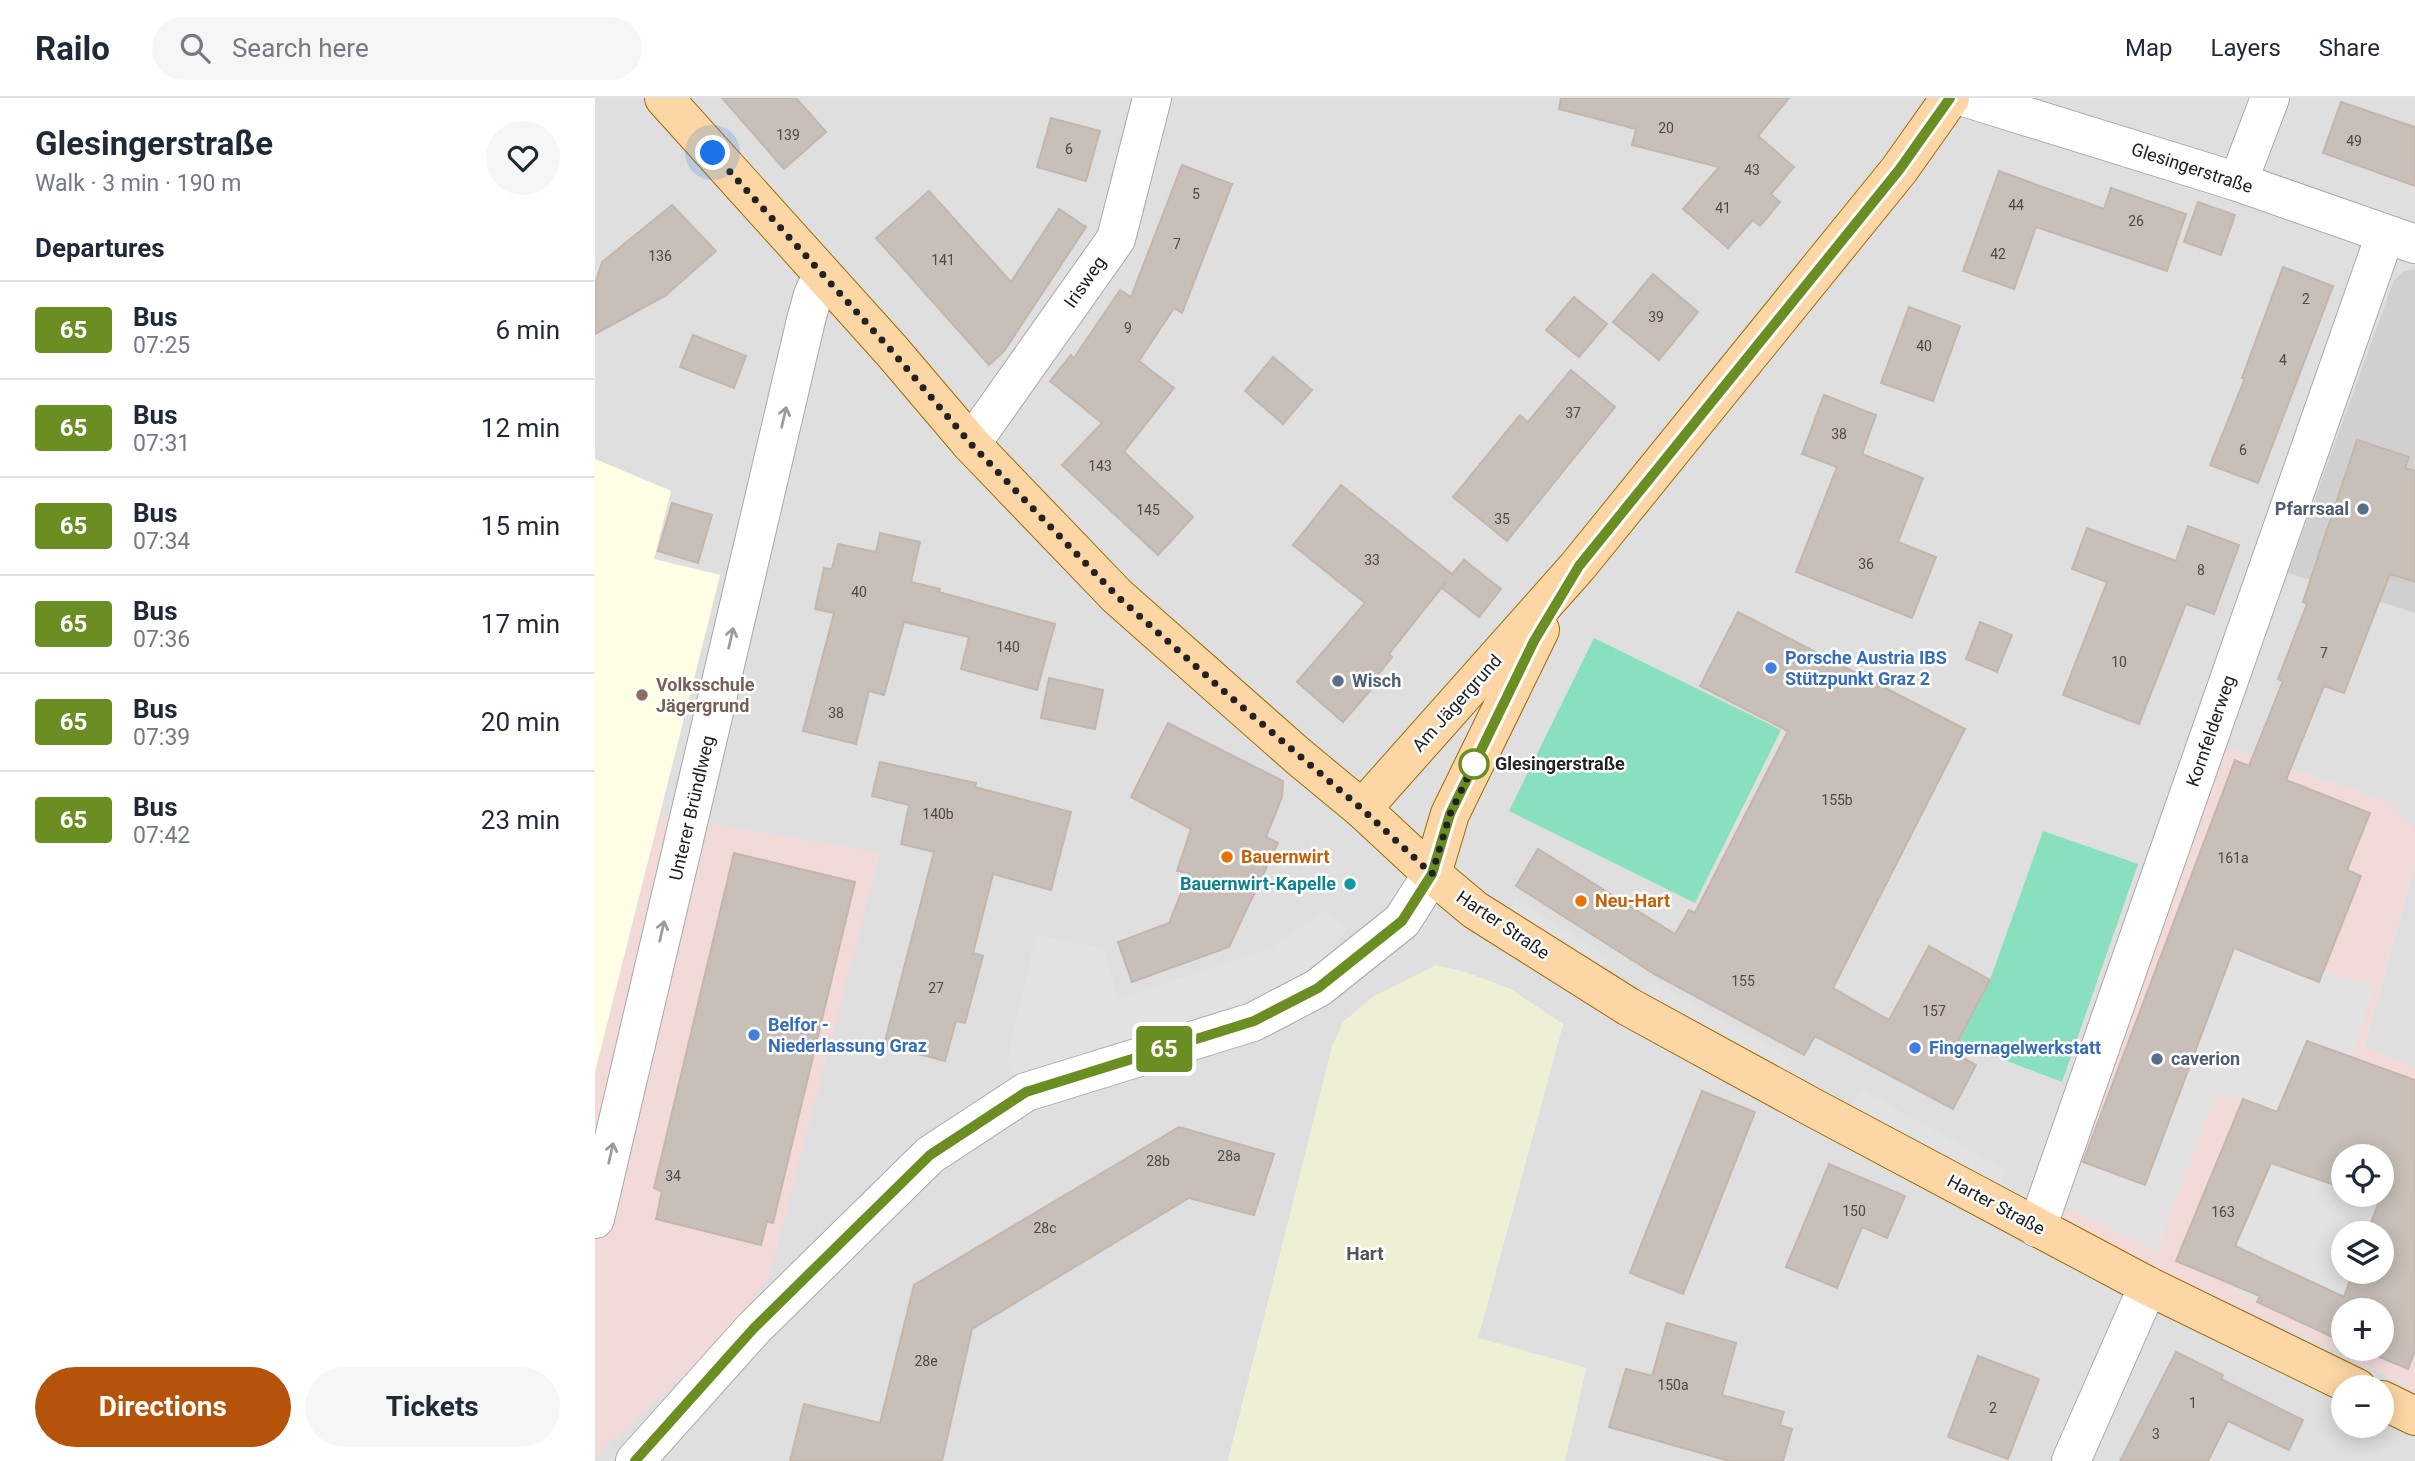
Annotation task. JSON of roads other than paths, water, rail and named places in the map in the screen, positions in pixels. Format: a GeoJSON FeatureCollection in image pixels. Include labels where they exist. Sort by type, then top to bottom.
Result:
{"type":"FeatureCollection","features":[{"type":"Feature","properties":{"kind":"main road","name":"Harter Straße"},"geometry":{"type":"LineString","coordinates":[[664,98],[891,350],[971,444],[1117,596],[1475,910],[1629,1007],[2148,1286],[2331,1375]]}},
{"type":"Feature","properties":{"kind":"main road","name":"Am Jägergrund"},"geometry":{"type":"LineString","coordinates":[[1362,809],[1579,566],[1899,170],[1950,98]]}},
{"type":"Feature","properties":{"kind":"main road","name":"Am Jägergrund"},"geometry":{"type":"LineString","coordinates":[[1432,874],[1450,814],[1534,641],[1579,566]]}},
{"type":"Feature","properties":{"kind":"main road"},"geometry":{"type":"LineString","coordinates":[[2394,1406],[2415,1416]]}},
{"type":"Feature","properties":{"kind":"street","name":"Irisweg"},"geometry":{"type":"LineString","coordinates":[[971,444],[1116,239],[1152,98]]}},
{"type":"Feature","properties":{"kind":"street","name":"Glesingerstraße"},"geometry":{"type":"LineString","coordinates":[[1967,98],[2238,182],[2400,239]]}},
{"type":"Feature","properties":{"kind":"street"},"geometry":{"type":"LineString","coordinates":[[2238,182],[2270,98]]}},
{"type":"Feature","properties":{"kind":"street","name":"Kornfelderweg"},"geometry":{"type":"LineString","coordinates":[[2038,1228],[2400,239]]}},
{"type":"Feature","properties":{"kind":"street","name":"Unterer Bründlweg"},"geometry":{"type":"LineString","coordinates":[[595,1219],[806,320],[822,275]]}},
{"type":"Feature","properties":{"kind":"street","name":"Am Jägergrund"},"geometry":{"type":"LineString","coordinates":[[635,1461],[754,1328],[930,1155],[1026,1092],[1254,1021],[1318,988],[1402,921],[1432,874]]}},
{"type":"Feature","properties":{"kind":"street"},"geometry":{"type":"LineString","coordinates":[[2071,1461],[2148,1286]]}},
{"type":"Feature","properties":{"kind":"place","name":"Pfarrsaal"},"geometry":{"type":"Point","coordinates":[2363,509]}},
{"type":"Feature","properties":{"kind":"place","name":"Porsche Austria IBS Stützpunkt Graz 2"},"geometry":{"type":"Point","coordinates":[1771,668]}},
{"type":"Feature","properties":{"kind":"place","name":"Wisch"},"geometry":{"type":"Point","coordinates":[1338,681]}},
{"type":"Feature","properties":{"kind":"place","name":"Volksschule Jägergrund"},"geometry":{"type":"Point","coordinates":[642,695]}},
{"type":"Feature","properties":{"kind":"place","name":"Glesingerstraße"},"geometry":{"type":"Point","coordinates":[1474,764]}},
{"type":"Feature","properties":{"kind":"place","name":"Bauernwirt"},"geometry":{"type":"Point","coordinates":[1227,857]}},
{"type":"Feature","properties":{"kind":"place","name":"Bauernwirt-Kapelle"},"geometry":{"type":"Point","coordinates":[1350,884]}},
{"type":"Feature","properties":{"kind":"place","name":"Neu-Hart"},"geometry":{"type":"Point","coordinates":[1581,901]}},
{"type":"Feature","properties":{"kind":"place","name":"Belfor - Niederlassung Graz"},"geometry":{"type":"Point","coordinates":[754,1035]}},
{"type":"Feature","properties":{"kind":"place","name":"Fingernagelwerkstatt"},"geometry":{"type":"Point","coordinates":[1915,1048]}},
{"type":"Feature","properties":{"kind":"place","name":"caverion"},"geometry":{"type":"Point","coordinates":[2157,1059]}},
{"type":"Feature","properties":{"kind":"district","name":"Hart"},"geometry":{"type":"Point","coordinates":[1365,1253]}}]}
